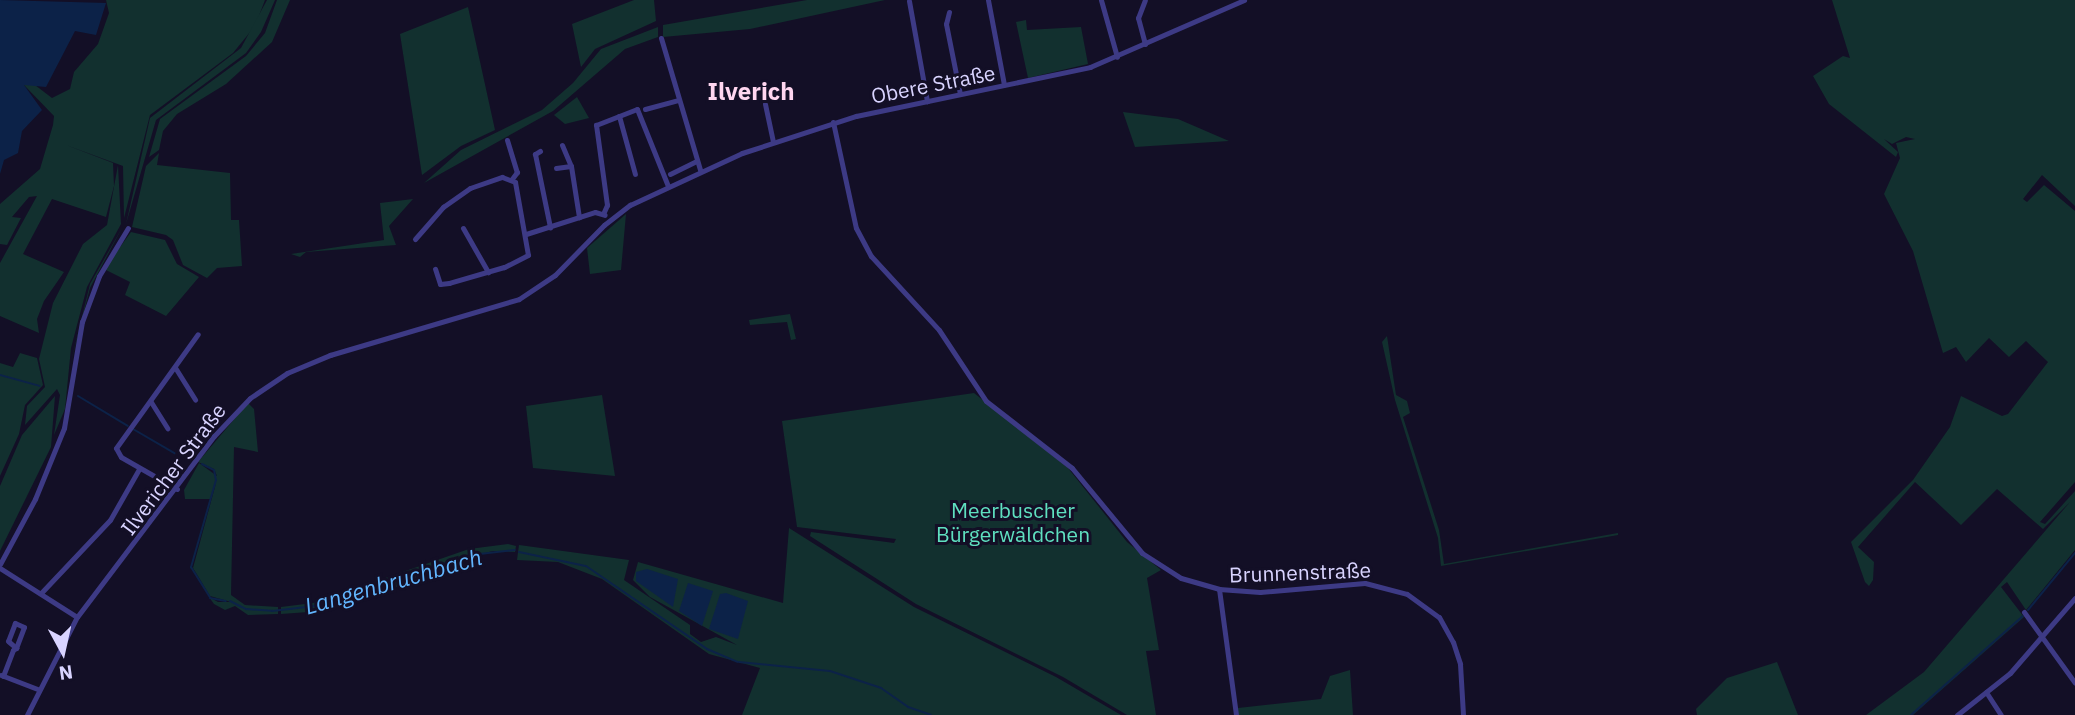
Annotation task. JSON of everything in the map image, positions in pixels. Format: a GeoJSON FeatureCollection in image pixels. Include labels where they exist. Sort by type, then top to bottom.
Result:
{"type":"FeatureCollection","features":[{"type":"Feature","properties":{"kind":"street"},"geometry":{"type":"LineString","coordinates":[[988,0],[1004,85]]}},
{"type":"Feature","properties":{"kind":"street"},"geometry":{"type":"LineString","coordinates":[[1101,0],[1117,57]]}},
{"type":"Feature","properties":{"kind":"street"},"geometry":{"type":"LineString","coordinates":[[1145,0],[1138,18],[1145,44]]}},
{"type":"Feature","properties":{"kind":"street","name":"Obere Straße"},"geometry":{"type":"LineString","coordinates":[[630,205],[700,170],[773,142],[833,122],[1117,57],[1244,0]]}},
{"type":"Feature","properties":{"kind":"street"},"geometry":{"type":"LineString","coordinates":[[909,1],[927,100]]}},
{"type":"Feature","properties":{"kind":"street"},"geometry":{"type":"LineString","coordinates":[[950,12],[947,29],[960,94]]}},
{"type":"Feature","properties":{"kind":"street"},"geometry":{"type":"LineString","coordinates":[[937,30],[947,29]]}},
{"type":"Feature","properties":{"kind":"street"},"geometry":{"type":"LineString","coordinates":[[661,38],[700,170]]}},
{"type":"Feature","properties":{"kind":"street"},"geometry":{"type":"LineString","coordinates":[[645,110],[679,100]]}},
{"type":"Feature","properties":{"kind":"street"},"geometry":{"type":"LineString","coordinates":[[765,104],[773,142]]}},
{"type":"Feature","properties":{"kind":"street"},"geometry":{"type":"LineString","coordinates":[[603,214],[607,205],[593,130],[619,116],[637,109],[668,186]]}},
{"type":"Feature","properties":{"kind":"street"},"geometry":{"type":"LineString","coordinates":[[619,116],[635,174]]}},
{"type":"Feature","properties":{"kind":"street","name":"Brunnenstraße"},"geometry":{"type":"LineString","coordinates":[[833,122],[859,236],[876,262],[939,330],[986,401],[1072,468],[1142,553],[1181,578],[1219,589],[1260,592],[1365,583],[1406,593],[1439,617],[1453,642],[1460,664],[1463,715]]}},
{"type":"Feature","properties":{"kind":"street"},"geometry":{"type":"LineString","coordinates":[[435,270],[440,284],[488,272],[527,255],[526,234],[512,179],[517,172],[507,140]]}},
{"type":"Feature","properties":{"kind":"street"},"geometry":{"type":"LineString","coordinates":[[562,145],[571,166],[579,218]]}},
{"type":"Feature","properties":{"kind":"street"},"geometry":{"type":"LineString","coordinates":[[540,151],[535,153],[550,227]]}},
{"type":"Feature","properties":{"kind":"street"},"geometry":{"type":"LineString","coordinates":[[670,174],[697,161]]}},
{"type":"Feature","properties":{"kind":"street"},"geometry":{"type":"LineString","coordinates":[[556,169],[571,166]]}},
{"type":"Feature","properties":{"kind":"street"},"geometry":{"type":"LineString","coordinates":[[415,239],[433,215],[460,194],[489,180],[512,179]]}},
{"type":"Feature","properties":{"kind":"street","name":"Ilvericher Straße"},"geometry":{"type":"LineString","coordinates":[[27,715],[37,689],[77,617],[177,489],[225,422],[277,379],[330,355],[519,299],[555,275],[609,220],[630,205]]}},
{"type":"Feature","properties":{"kind":"street"},"geometry":{"type":"LineString","coordinates":[[526,234],[579,218],[603,214]]}},
{"type":"Feature","properties":{"kind":"street"},"geometry":{"type":"LineString","coordinates":[[603,214],[609,220]]}},
{"type":"Feature","properties":{"kind":"street"},"geometry":{"type":"LineString","coordinates":[[77,617],[0,566],[35,499],[64,428],[82,322],[99,276],[128,228]]}},
{"type":"Feature","properties":{"kind":"street"},"geometry":{"type":"LineString","coordinates":[[463,228],[488,272]]}},
{"type":"Feature","properties":{"kind":"street"},"geometry":{"type":"LineString","coordinates":[[177,489],[116,452],[128,430],[176,369],[198,334]]}},
{"type":"Feature","properties":{"kind":"street"},"geometry":{"type":"LineString","coordinates":[[176,369],[195,399]]}},
{"type":"Feature","properties":{"kind":"street"},"geometry":{"type":"LineString","coordinates":[[151,402],[167,428]]}},
{"type":"Feature","properties":{"kind":"street"},"geometry":{"type":"LineString","coordinates":[[41,593],[110,520],[139,468]]}},
{"type":"Feature","properties":{"kind":"street"},"geometry":{"type":"LineString","coordinates":[[1219,589],[1236,715]]}},
{"type":"Feature","properties":{"kind":"street"},"geometry":{"type":"LineString","coordinates":[[1957,715],[2010,673],[2074,600]]}},
{"type":"Feature","properties":{"kind":"street"},"geometry":{"type":"LineString","coordinates":[[2024,612],[2075,683]]}},
{"type":"Feature","properties":{"kind":"street"},"geometry":{"type":"LineString","coordinates":[[16,648],[1,676],[37,689]]}},
{"type":"Feature","properties":{"kind":"street"},"geometry":{"type":"LineString","coordinates":[[1986,692],[2001,715]]}},
{"type":"Feature","properties":{"kind":"green space"},"geometry":{"type":"Polygon","coordinates":[[[106,0],[265,0],[255,26],[233,53],[150,115],[124,218],[123,166],[66,145],[113,163],[114,186],[106,217],[52,199],[23,254],[64,272],[44,301],[37,319],[39,333],[0,316],[0,263],[37,196],[29,197],[12,217],[21,218],[7,245],[0,244],[0,204],[40,169],[53,125],[54,116],[24,85],[31,82],[52,98],[70,89],[74,72],[98,44],[109,13],[106,0]]]}},
{"type":"Feature","properties":{"kind":"green space"},"geometry":{"type":"Polygon","coordinates":[[[267,0],[275,0],[261,32],[246,53],[156,120],[126,224],[150,118],[241,48],[267,0]]]}},
{"type":"Feature","properties":{"kind":"green space"},"geometry":{"type":"Polygon","coordinates":[[[277,0],[290,0],[272,42],[226,84],[177,114],[163,131],[159,150],[149,157],[160,119],[246,56],[265,33],[277,0]]]}},
{"type":"Feature","properties":{"kind":"green space"},"geometry":{"type":"Polygon","coordinates":[[[634,0],[654,0],[656,21],[595,49],[581,67],[572,24],[634,0]]]}},
{"type":"Feature","properties":{"kind":"green space"},"geometry":{"type":"Polygon","coordinates":[[[807,0],[885,0],[750,29],[663,37],[663,25],[807,0]]]}},
{"type":"Feature","properties":{"kind":"green space"},"geometry":{"type":"Polygon","coordinates":[[[1832,0],[2075,0],[2075,206],[2042,175],[2023,199],[2027,202],[2044,185],[2075,211],[2075,482],[2040,522],[2045,524],[2075,491],[2075,550],[2026,610],[2007,582],[2001,587],[2024,617],[1913,715],[1866,715],[1924,672],[2070,502],[2043,529],[1997,489],[1961,525],[1915,482],[1858,547],[1874,562],[1873,580],[1869,586],[1865,582],[1851,542],[1913,480],[1950,427],[1961,396],[2002,416],[2008,414],[2048,362],[2026,341],[2009,357],[1989,338],[1966,362],[1956,347],[1943,353],[1913,251],[1884,194],[1900,158],[1896,143],[1915,139],[1906,137],[1892,144],[1884,139],[1898,152],[1896,157],[1829,104],[1813,76],[1843,56],[1850,58],[1832,0]]]}},
{"type":"Feature","properties":{"kind":"green space"},"geometry":{"type":"Polygon","coordinates":[[[468,7],[495,130],[461,146],[422,175],[400,34],[468,7]]]}},
{"type":"Feature","properties":{"kind":"green space"},"geometry":{"type":"Polygon","coordinates":[[[1026,20],[1027,30],[1081,27],[1088,64],[1028,78],[1016,22],[1026,20]]]}},
{"type":"Feature","properties":{"kind":"green space"},"geometry":{"type":"Polygon","coordinates":[[[658,27],[658,37],[625,49],[553,111],[424,183],[461,150],[542,110],[573,83],[601,49],[658,27]]]}},
{"type":"Feature","properties":{"kind":"green space"},"geometry":{"type":"Polygon","coordinates":[[[577,97],[589,118],[565,124],[554,115],[577,97]]]}},
{"type":"Feature","properties":{"kind":"green space"},"geometry":{"type":"Polygon","coordinates":[[[1123,112],[1178,119],[1229,141],[1135,147],[1123,112]]]}},
{"type":"Feature","properties":{"kind":"green space"},"geometry":{"type":"Polygon","coordinates":[[[159,153],[157,165],[230,173],[231,220],[239,220],[242,266],[217,268],[207,278],[183,265],[173,240],[166,235],[132,227],[146,166],[159,153]]]}},
{"type":"Feature","properties":{"kind":"green space"},"geometry":{"type":"Polygon","coordinates":[[[118,165],[121,224],[87,287],[71,348],[65,409],[54,435],[60,395],[57,389],[25,425],[27,406],[45,387],[39,359],[53,303],[83,244],[107,225],[118,165]]]}},
{"type":"Feature","properties":{"kind":"green space"},"geometry":{"type":"Polygon","coordinates":[[[413,199],[389,226],[396,245],[306,252],[300,257],[291,254],[384,240],[380,203],[413,199]]]}},
{"type":"Feature","properties":{"kind":"green space"},"geometry":{"type":"Polygon","coordinates":[[[626,214],[621,270],[590,274],[587,248],[626,214]]]}},
{"type":"Feature","properties":{"kind":"green space"},"geometry":{"type":"Polygon","coordinates":[[[123,226],[90,288],[70,366],[90,284],[123,226]]]}},
{"type":"Feature","properties":{"kind":"green space"},"geometry":{"type":"Polygon","coordinates":[[[131,232],[165,240],[177,264],[199,277],[166,316],[125,295],[130,282],[104,269],[131,232]]]}},
{"type":"Feature","properties":{"kind":"green space"},"geometry":{"type":"Polygon","coordinates":[[[790,314],[796,339],[791,340],[787,322],[750,325],[749,320],[790,314]]]}},
{"type":"Feature","properties":{"kind":"green space"},"geometry":{"type":"Polygon","coordinates":[[[1387,336],[1396,395],[1407,401],[1410,413],[1403,417],[1439,530],[1444,564],[1618,535],[1441,566],[1438,538],[1395,400],[1382,342],[1387,336]]]}},
{"type":"Feature","properties":{"kind":"green space"},"geometry":{"type":"Polygon","coordinates":[[[20,353],[37,358],[43,385],[25,405],[19,434],[0,476],[0,363],[13,367],[20,353]]]}},
{"type":"Feature","properties":{"kind":"green space","name":"Meerbuscher Bürgerwäldchen"},"geometry":{"type":"Polygon","coordinates":[[[974,393],[1068,468],[1127,542],[1161,570],[1147,578],[1159,650],[1146,651],[1156,715],[1127,715],[1063,677],[916,604],[810,536],[811,532],[894,543],[896,539],[797,527],[782,421],[974,393]]]}},
{"type":"Feature","properties":{"kind":"green space"},"geometry":{"type":"Polygon","coordinates":[[[602,395],[615,476],[533,468],[526,406],[602,395]]]}},
{"type":"Feature","properties":{"kind":"green space"},"geometry":{"type":"Polygon","coordinates":[[[55,396],[51,447],[0,551],[0,486],[22,435],[55,396]]]}},
{"type":"Feature","properties":{"kind":"green space"},"geometry":{"type":"Polygon","coordinates":[[[248,403],[254,409],[258,452],[234,447],[231,595],[245,605],[278,607],[278,614],[248,615],[235,606],[225,610],[214,604],[209,597],[218,602],[231,602],[210,596],[193,568],[216,483],[210,499],[185,499],[184,490],[199,463],[217,476],[214,469],[198,462],[248,403]]]}},
{"type":"Feature","properties":{"kind":"green space"},"geometry":{"type":"Polygon","coordinates":[[[789,528],[914,607],[1056,677],[1121,715],[742,715],[760,668],[709,654],[602,579],[558,562],[517,560],[519,545],[629,560],[624,580],[690,625],[690,634],[701,642],[716,637],[737,645],[650,597],[633,580],[638,562],[783,603],[789,528]]]}},
{"type":"Feature","properties":{"kind":"green space"},"geometry":{"type":"Polygon","coordinates":[[[508,544],[516,546],[515,552],[493,551],[454,561],[402,585],[322,611],[281,614],[281,607],[313,603],[469,549],[508,544]]]}},
{"type":"Feature","properties":{"kind":"green space"},"geometry":{"type":"Polygon","coordinates":[[[1777,662],[1798,715],[1697,715],[1696,709],[1727,678],[1777,662]]]}},
{"type":"Feature","properties":{"kind":"green space"},"geometry":{"type":"Polygon","coordinates":[[[1350,670],[1353,715],[1238,715],[1238,708],[1321,699],[1330,676],[1350,670]]]}},
{"type":"Feature","properties":{"kind":"water"},"geometry":{"type":"Polygon","coordinates":[[[0,0],[106,3],[96,35],[75,31],[46,87],[24,85],[42,110],[22,131],[18,153],[4,160],[0,174],[0,0]]]}},
{"type":"Feature","properties":{"kind":"water"},"geometry":{"type":"Polygon","coordinates":[[[647,569],[678,579],[673,607],[636,581],[636,572],[647,569]]]}},
{"type":"Feature","properties":{"kind":"water"},"geometry":{"type":"Polygon","coordinates":[[[688,583],[713,591],[702,626],[679,611],[688,583]]]}},
{"type":"Feature","properties":{"kind":"water"},"geometry":{"type":"Polygon","coordinates":[[[726,593],[748,601],[738,639],[709,629],[720,594],[726,593]]]}},
{"type":"Feature","properties":{"kind":"waterway","name":"Langenbruchbach"},"geometry":{"type":"LineString","coordinates":[[0,375],[40,386]]}},
{"type":"Feature","properties":{"kind":"waterway","name":"Langenbruchbach"},"geometry":{"type":"LineString","coordinates":[[78,396],[128,426]]}},
{"type":"Feature","properties":{"kind":"waterway","name":"Langenbruchbach"},"geometry":{"type":"LineString","coordinates":[[133,429],[174,453]]}},
{"type":"Feature","properties":{"kind":"waterway","name":"Langenbruchbach"},"geometry":{"type":"LineString","coordinates":[[202,464],[214,470],[216,480],[191,567],[210,598],[226,601]]}},
{"type":"Feature","properties":{"kind":"waterway","name":"Langenbruchbach"},"geometry":{"type":"LineString","coordinates":[[230,601],[246,609],[272,611],[315,606],[471,555],[515,550]]}},
{"type":"Feature","properties":{"kind":"waterway","name":"Langenbruchbach"},"geometry":{"type":"LineString","coordinates":[[519,552],[586,566],[707,649],[737,662]]}},
{"type":"Feature","properties":{"kind":"waterway","name":"Langenbruchbach"},"geometry":{"type":"LineString","coordinates":[[2028,610],[2075,553]]}},
{"type":"Feature","properties":{"kind":"waterway","name":"Langenbruchbach"},"geometry":{"type":"LineString","coordinates":[[1911,715],[2023,616]]}},
{"type":"Feature","properties":{"kind":"waterway","name":"Langenbruchbach"},"geometry":{"type":"LineString","coordinates":[[739,662],[830,671],[881,688],[908,707],[931,715]]}},
{"type":"Feature","properties":{"kind":"district","name":"Ilverich"},"geometry":{"type":"Point","coordinates":[751,92]}}]}
